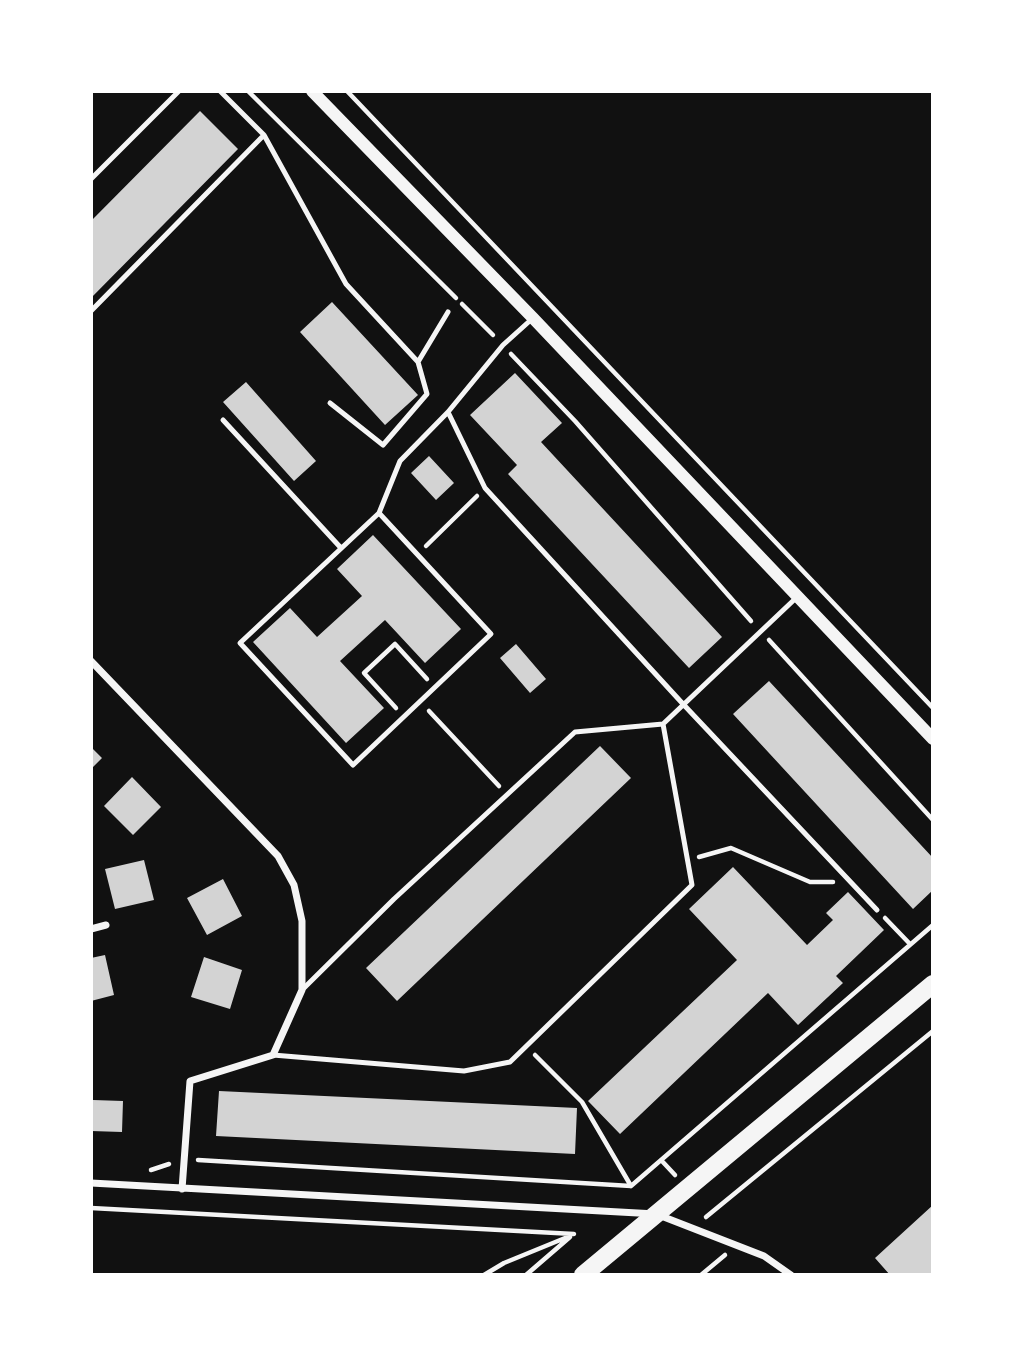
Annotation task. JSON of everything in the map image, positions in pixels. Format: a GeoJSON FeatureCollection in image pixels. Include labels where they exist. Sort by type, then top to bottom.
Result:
{"type":"FeatureCollection","features":[{"type":"Feature","properties":{"kind":"main road"},"geometry":{"type":"LineString","coordinates":[[583,1275],[933,984]]}},
{"type":"Feature","properties":{"kind":"street"},"geometry":{"type":"LineString","coordinates":[[312,91],[533,318],[933,739]]}},
{"type":"Feature","properties":{"kind":"street"},"geometry":{"type":"LineString","coordinates":[[91,661],[278,856],[294,885],[302,921],[302,990],[274,1055],[190,1081],[182,1189]]}},
{"type":"Feature","properties":{"kind":"street"},"geometry":{"type":"LineString","coordinates":[[91,929],[106,925]]}},
{"type":"Feature","properties":{"kind":"street"},"geometry":{"type":"LineString","coordinates":[[91,1183],[656,1214],[764,1256],[791,1275]]}},
{"type":"Feature","properties":{"kind":"lane"},"geometry":{"type":"LineString","coordinates":[[91,179],[179,91]]}},
{"type":"Feature","properties":{"kind":"lane"},"geometry":{"type":"LineString","coordinates":[[220,91],[264,135],[346,284],[418,362],[427,394],[383,445],[330,403]]}},
{"type":"Feature","properties":{"kind":"lane"},"geometry":{"type":"LineString","coordinates":[[91,311],[264,135]]}},
{"type":"Feature","properties":{"kind":"lane"},"geometry":{"type":"LineString","coordinates":[[418,362],[448,312]]}},
{"type":"Feature","properties":{"kind":"lane"},"geometry":{"type":"LineString","coordinates":[[379,513],[491,634],[353,765],[240,643],[379,513],[400,461],[448,412],[503,345],[533,318]]}},
{"type":"Feature","properties":{"kind":"lane"},"geometry":{"type":"LineString","coordinates":[[448,412],[485,488],[877,910]]}},
{"type":"Feature","properties":{"kind":"lane"},"geometry":{"type":"LineString","coordinates":[[223,420],[341,548]]}},
{"type":"Feature","properties":{"kind":"lane"},"geometry":{"type":"LineString","coordinates":[[302,990],[394,899],[575,732],[663,724],[798,597]]}},
{"type":"Feature","properties":{"kind":"lane"},"geometry":{"type":"LineString","coordinates":[[274,1055],[464,1071],[510,1062],[692,886],[663,724]]}},
{"type":"Feature","properties":{"kind":"path"},"geometry":{"type":"LineString","coordinates":[[248,91],[503,345],[575,421],[933,820]]}},
{"type":"Feature","properties":{"kind":"path"},"geometry":{"type":"LineString","coordinates":[[347,91],[933,708]]}},
{"type":"Feature","properties":{"kind":"path"},"geometry":{"type":"LineString","coordinates":[[417,554],[485,488]]}},
{"type":"Feature","properties":{"kind":"path"},"geometry":{"type":"LineString","coordinates":[[404,716],[363,673],[395,644],[435,687]]}},
{"type":"Feature","properties":{"kind":"path"},"geometry":{"type":"LineString","coordinates":[[420,701],[507,795]]}},
{"type":"Feature","properties":{"kind":"path"},"geometry":{"type":"LineString","coordinates":[[687,860],[731,848],[810,882],[851,882]]}},
{"type":"Feature","properties":{"kind":"path"},"geometry":{"type":"LineString","coordinates":[[877,910],[910,944]]}},
{"type":"Feature","properties":{"kind":"path"},"geometry":{"type":"LineString","coordinates":[[144,1172],[184,1159],[631,1186],[933,925]]}},
{"type":"Feature","properties":{"kind":"path"},"geometry":{"type":"LineString","coordinates":[[705,1217],[933,1031]]}},
{"type":"Feature","properties":{"kind":"path"},"geometry":{"type":"LineString","coordinates":[[526,1046],[582,1102],[631,1186]]}},
{"type":"Feature","properties":{"kind":"path"},"geometry":{"type":"LineString","coordinates":[[91,1208],[574,1234]]}},
{"type":"Feature","properties":{"kind":"path"},"geometry":{"type":"LineString","coordinates":[[484,1275],[504,1263],[574,1234]]}},
{"type":"Feature","properties":{"kind":"path"},"geometry":{"type":"LineString","coordinates":[[526,1275],[574,1234]]}},
{"type":"Feature","properties":{"kind":"building"},"geometry":{"type":"Polygon","coordinates":[[[200,111],[238,149],[91,298],[91,221],[200,111]]]}},
{"type":"Feature","properties":{"kind":"building"},"geometry":{"type":"Polygon","coordinates":[[[332,302],[418,395],[385,425],[300,332],[332,302]]]}},
{"type":"Feature","properties":{"kind":"building"},"geometry":{"type":"Polygon","coordinates":[[[515,373],[562,423],[541,442],[722,637],[689,668],[508,474],[517,465],[470,415],[515,373]]]}},
{"type":"Feature","properties":{"kind":"building"},"geometry":{"type":"Polygon","coordinates":[[[246,382],[316,461],[294,481],[223,402],[246,382]]]}},
{"type":"Feature","properties":{"kind":"building"},"geometry":{"type":"Polygon","coordinates":[[[429,456],[454,483],[436,500],[411,473],[429,456]]]}},
{"type":"Feature","properties":{"kind":"building"},"geometry":{"type":"Polygon","coordinates":[[[373,535],[461,629],[425,663],[385,620],[340,661],[384,708],[346,743],[253,642],[290,608],[317,637],[362,596],[337,569],[373,535]]]}},
{"type":"Feature","properties":{"kind":"building"},"geometry":{"type":"Polygon","coordinates":[[[516,644],[546,679],[530,693],[500,658],[516,644]]]}},
{"type":"Feature","properties":{"kind":"building"},"geometry":{"type":"Polygon","coordinates":[[[769,681],[933,858],[933,890],[913,909],[733,714],[769,681]]]}},
{"type":"Feature","properties":{"kind":"building"},"geometry":{"type":"Polygon","coordinates":[[[600,746],[631,778],[397,1001],[366,968],[600,746]]]}},
{"type":"Feature","properties":{"kind":"building"},"geometry":{"type":"Polygon","coordinates":[[[91,747],[102,758],[91,769],[91,747]]]}},
{"type":"Feature","properties":{"kind":"building"},"geometry":{"type":"Polygon","coordinates":[[[132,777],[161,807],[133,835],[104,806],[132,777]]]}},
{"type":"Feature","properties":{"kind":"building"},"geometry":{"type":"Polygon","coordinates":[[[144,860],[154,900],[115,909],[105,869],[144,860]]]}},
{"type":"Feature","properties":{"kind":"building"},"geometry":{"type":"Polygon","coordinates":[[[733,867],[807,945],[833,920],[826,913],[848,892],[884,930],[836,976],[843,983],[798,1025],[768,993],[620,1134],[588,1101],[737,960],[689,909],[733,867]]]}},
{"type":"Feature","properties":{"kind":"building"},"geometry":{"type":"Polygon","coordinates":[[[223,879],[242,916],[207,935],[187,898],[223,879]]]}},
{"type":"Feature","properties":{"kind":"building"},"geometry":{"type":"Polygon","coordinates":[[[105,955],[114,995],[91,1001],[91,958],[105,955]]]}},
{"type":"Feature","properties":{"kind":"building"},"geometry":{"type":"Polygon","coordinates":[[[204,957],[242,970],[230,1009],[191,997],[204,957]]]}},
{"type":"Feature","properties":{"kind":"building"},"geometry":{"type":"Polygon","coordinates":[[[219,1091],[577,1108],[575,1154],[216,1136],[219,1091]]]}},
{"type":"Feature","properties":{"kind":"building"},"geometry":{"type":"Polygon","coordinates":[[[93,1100],[123,1101],[122,1132],[91,1131],[93,1100]]]}},
{"type":"Feature","properties":{"kind":"building"},"geometry":{"type":"Polygon","coordinates":[[[933,1205],[933,1275],[890,1275],[875,1258],[933,1205]]]}}]}
